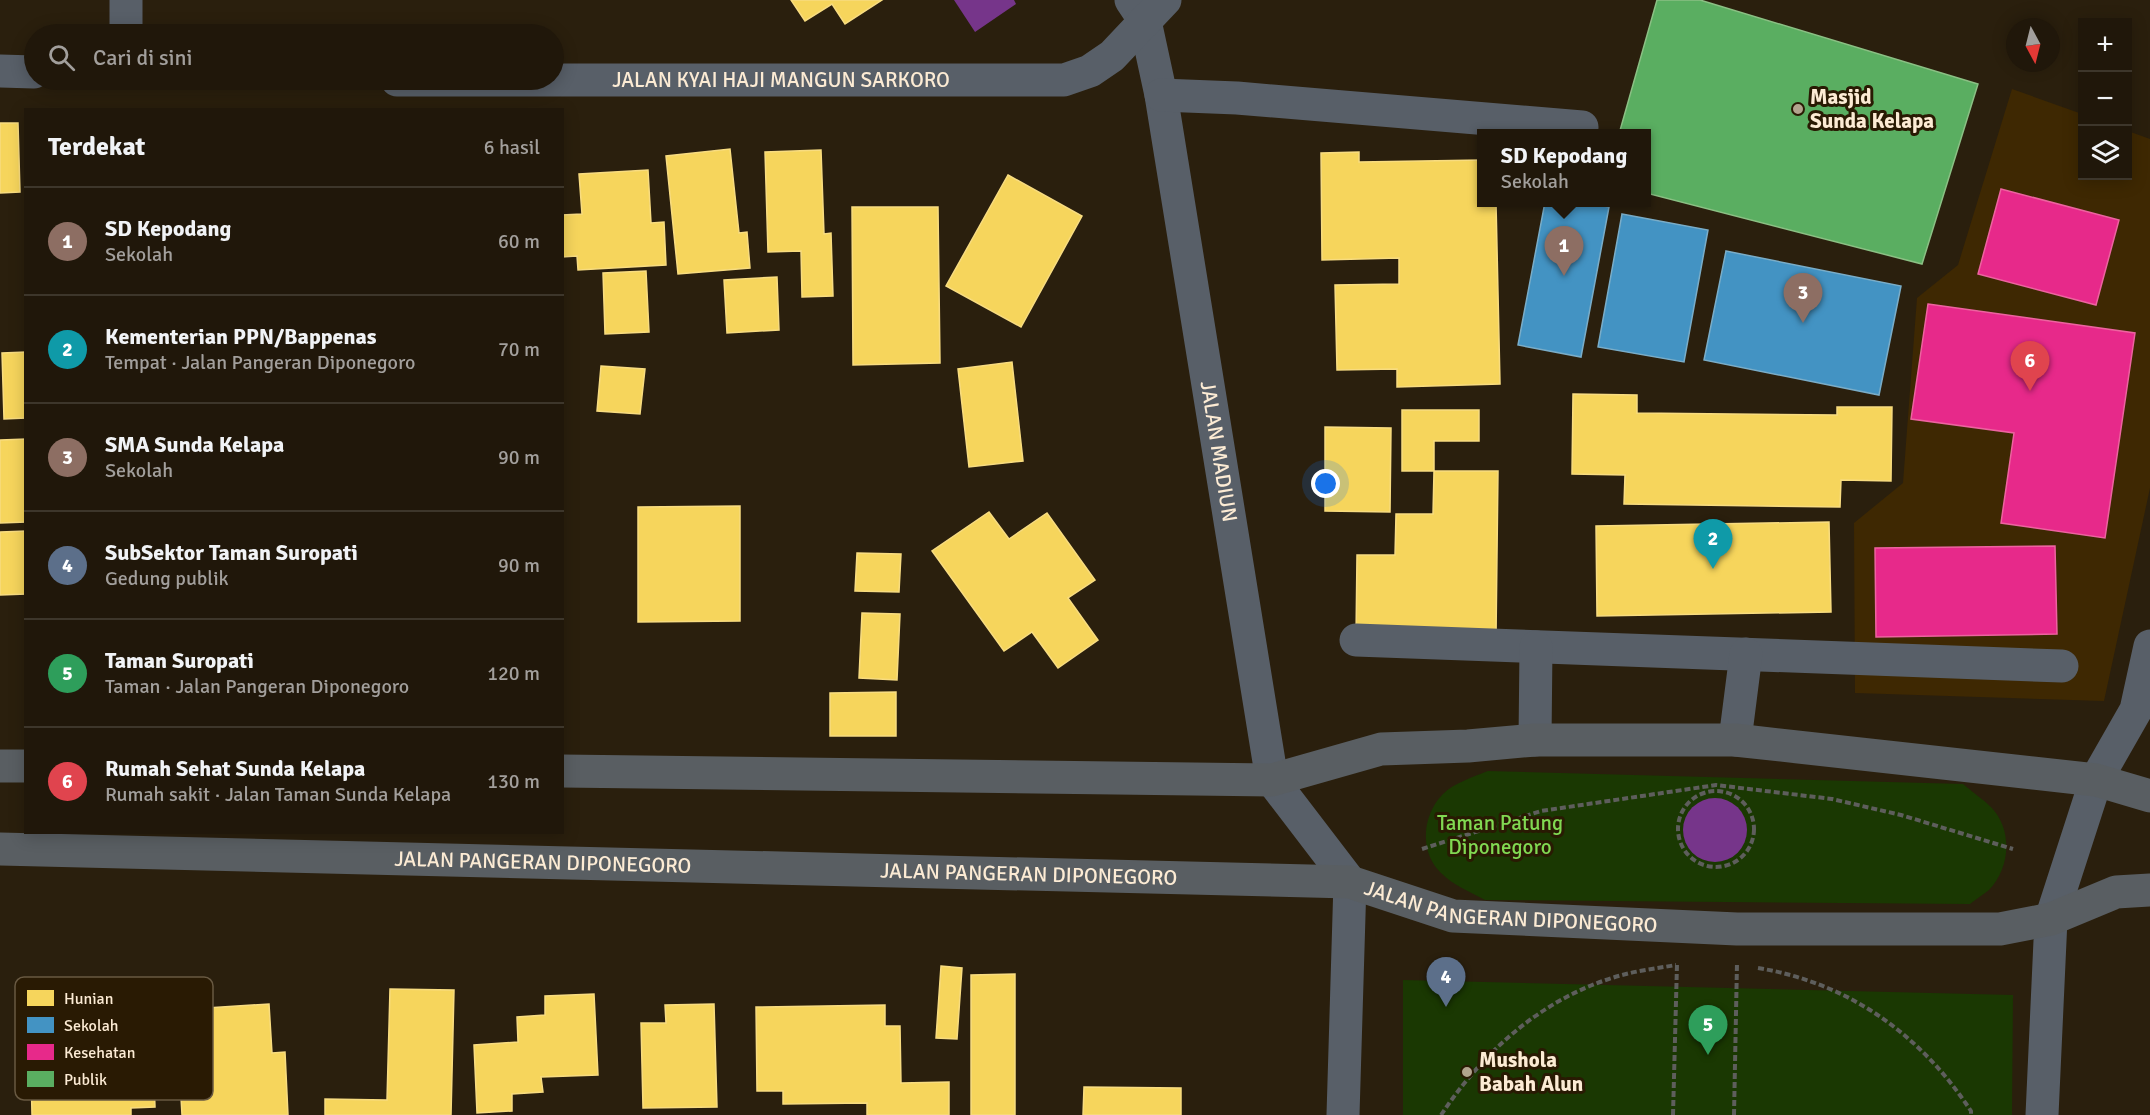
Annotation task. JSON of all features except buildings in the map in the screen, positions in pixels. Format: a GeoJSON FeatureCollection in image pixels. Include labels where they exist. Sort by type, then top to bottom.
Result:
{"type":"FeatureCollection","features":[{"type":"Feature","properties":{"kind":"main road"},"geometry":{"type":"LineString","coordinates":[[564,771],[1272,780],[1381,749],[1468,746],[1535,740],[1735,740],[2096,780],[2150,796]]}},
{"type":"Feature","properties":{"kind":"main road"},"geometry":{"type":"LineString","coordinates":[[0,766],[24,766]]}},
{"type":"Feature","properties":{"kind":"main road","name":"JALAN PANGERAN DIPONEGORO"},"geometry":{"type":"LineString","coordinates":[[0,849],[1350,882],[1453,916],[1679,928],[2000,929],[2051,919],[2116,892],[2150,890]]}},
{"type":"Feature","properties":{"kind":"street"},"geometry":{"type":"LineString","coordinates":[[126,0],[126,24]]}},
{"type":"Feature","properties":{"kind":"street","name":"JALAN KYAI HAJI MANGUN SARKORO"},"geometry":{"type":"LineString","coordinates":[[564,80],[1064,80],[1090,70],[1112,56],[1147,7]]}},
{"type":"Feature","properties":{"kind":"street","name":"JALAN MADIUN"},"geometry":{"type":"LineString","coordinates":[[1147,7],[1272,780],[1350,882]]}},
{"type":"Feature","properties":{"kind":"street"},"geometry":{"type":"LineString","coordinates":[[0,71],[24,72]]}},
{"type":"Feature","properties":{"kind":"street"},"geometry":{"type":"LineString","coordinates":[[1161,95],[1237,98],[1582,127]]}},
{"type":"Feature","properties":{"kind":"street"},"geometry":{"type":"LineString","coordinates":[[1356,640],[2062,666]]}},
{"type":"Feature","properties":{"kind":"street"},"geometry":{"type":"LineString","coordinates":[[2042,1115],[2051,919],[2096,780],[2136,710],[2150,646]]}},
{"type":"Feature","properties":{"kind":"street"},"geometry":{"type":"LineString","coordinates":[[1535,740],[1536,647]]}},
{"type":"Feature","properties":{"kind":"street"},"geometry":{"type":"LineString","coordinates":[[1735,740],[1746,654]]}},
{"type":"Feature","properties":{"kind":"street"},"geometry":{"type":"LineString","coordinates":[[1343,1115],[1350,882]]}},
{"type":"Feature","properties":{"kind":"path"},"geometry":{"type":"LineString","coordinates":[[1715,791],[1716,785]]}},
{"type":"Feature","properties":{"kind":"path"},"geometry":{"type":"LineString","coordinates":[[1422,849],[1541,811],[1716,785],[1832,799],[1901,815],[2013,849]]}},
{"type":"Feature","properties":{"kind":"path"},"geometry":{"type":"LineString","coordinates":[[1715,791],[1726,792],[1745,803],[1754,823],[1754,834],[1745,854],[1737,861],[1717,867],[1696,862],[1681,845],[1678,835],[1681,814],[1687,805],[1705,792],[1715,791]]}},
{"type":"Feature","properties":{"kind":"path"},"geometry":{"type":"LineString","coordinates":[[1673,1115],[1679,928]]}},
{"type":"Feature","properties":{"kind":"path"},"geometry":{"type":"LineString","coordinates":[[1734,1115],[1737,929]]}},
{"type":"Feature","properties":{"kind":"path"},"geometry":{"type":"LineString","coordinates":[[1441,1115],[1483,1060],[1516,1029],[1555,1003],[1592,985],[1626,974],[1677,964]]}},
{"type":"Feature","properties":{"kind":"path"},"geometry":{"type":"LineString","coordinates":[[1737,964],[1800,977],[1833,990],[1900,1029],[1956,1087],[1971,1110],[1971,1115]]}},
{"type":"Feature","properties":{"kind":"shaded area"},"geometry":{"type":"Polygon","coordinates":[[[954,0],[1014,0],[1016,4],[975,32],[954,0]]]}},
{"type":"Feature","properties":{"kind":"shaded area"},"geometry":{"type":"Polygon","coordinates":[[[2012,89],[2078,113],[2078,180],[2132,180],[2132,132],[2150,139],[2150,488],[2104,701],[1855,693],[1854,523],[1903,483],[1917,298],[1958,265],[2012,89]]]}},
{"type":"Feature","properties":{"kind":"shaded area"},"geometry":{"type":"Polygon","coordinates":[[[1709,798],[1721,798],[1738,807],[1745,818],[1747,830],[1745,842],[1738,853],[1721,862],[1709,862],[1697,857],[1688,848],[1683,836],[1683,824],[1688,812],[1697,803],[1709,798]]]}},
{"type":"Feature","properties":{"kind":"green space","name":"Taman Patung Diponegoro"},"geometry":{"type":"Polygon","coordinates":[[[1488,771],[1963,784],[1989,805],[1999,817],[2006,838],[2005,860],[1996,881],[1989,890],[1970,904],[1485,900],[1456,885],[1441,873],[1429,855],[1426,834],[1431,812],[1443,794],[1458,783],[1488,771]]]}},
{"type":"Feature","properties":{"kind":"green space"},"geometry":{"type":"Polygon","coordinates":[[[1403,980],[2013,995],[2012,1115],[1403,1115],[1403,980]]]}},
{"type":"Feature","properties":{"kind":"place","name":"Masjid Sunda Kelapa"},"geometry":{"type":"Point","coordinates":[1798,109]}},
{"type":"Feature","properties":{"kind":"place","name":"SD Kepodang"},"geometry":{"type":"Point","coordinates":[1564,276]}},
{"type":"Feature","properties":{"kind":"place","name":"SMA Sunda Kelapa"},"geometry":{"type":"Point","coordinates":[1803,323]}},
{"type":"Feature","properties":{"kind":"place","name":"Rumah Sehat Sunda Kelapa"},"geometry":{"type":"Point","coordinates":[2030,391]}},
{"type":"Feature","properties":{"kind":"place","name":"Kementerian PPN/Bappenas"},"geometry":{"type":"Point","coordinates":[1713,569]}},
{"type":"Feature","properties":{"kind":"place","name":"SubSektor Taman Suropati"},"geometry":{"type":"Point","coordinates":[1446,1007]}},
{"type":"Feature","properties":{"kind":"place","name":"Taman Suropati"},"geometry":{"type":"Point","coordinates":[1708,1055]}},
{"type":"Feature","properties":{"kind":"place","name":"Mushola Babah Alun"},"geometry":{"type":"Point","coordinates":[1467,1072]}}]}
